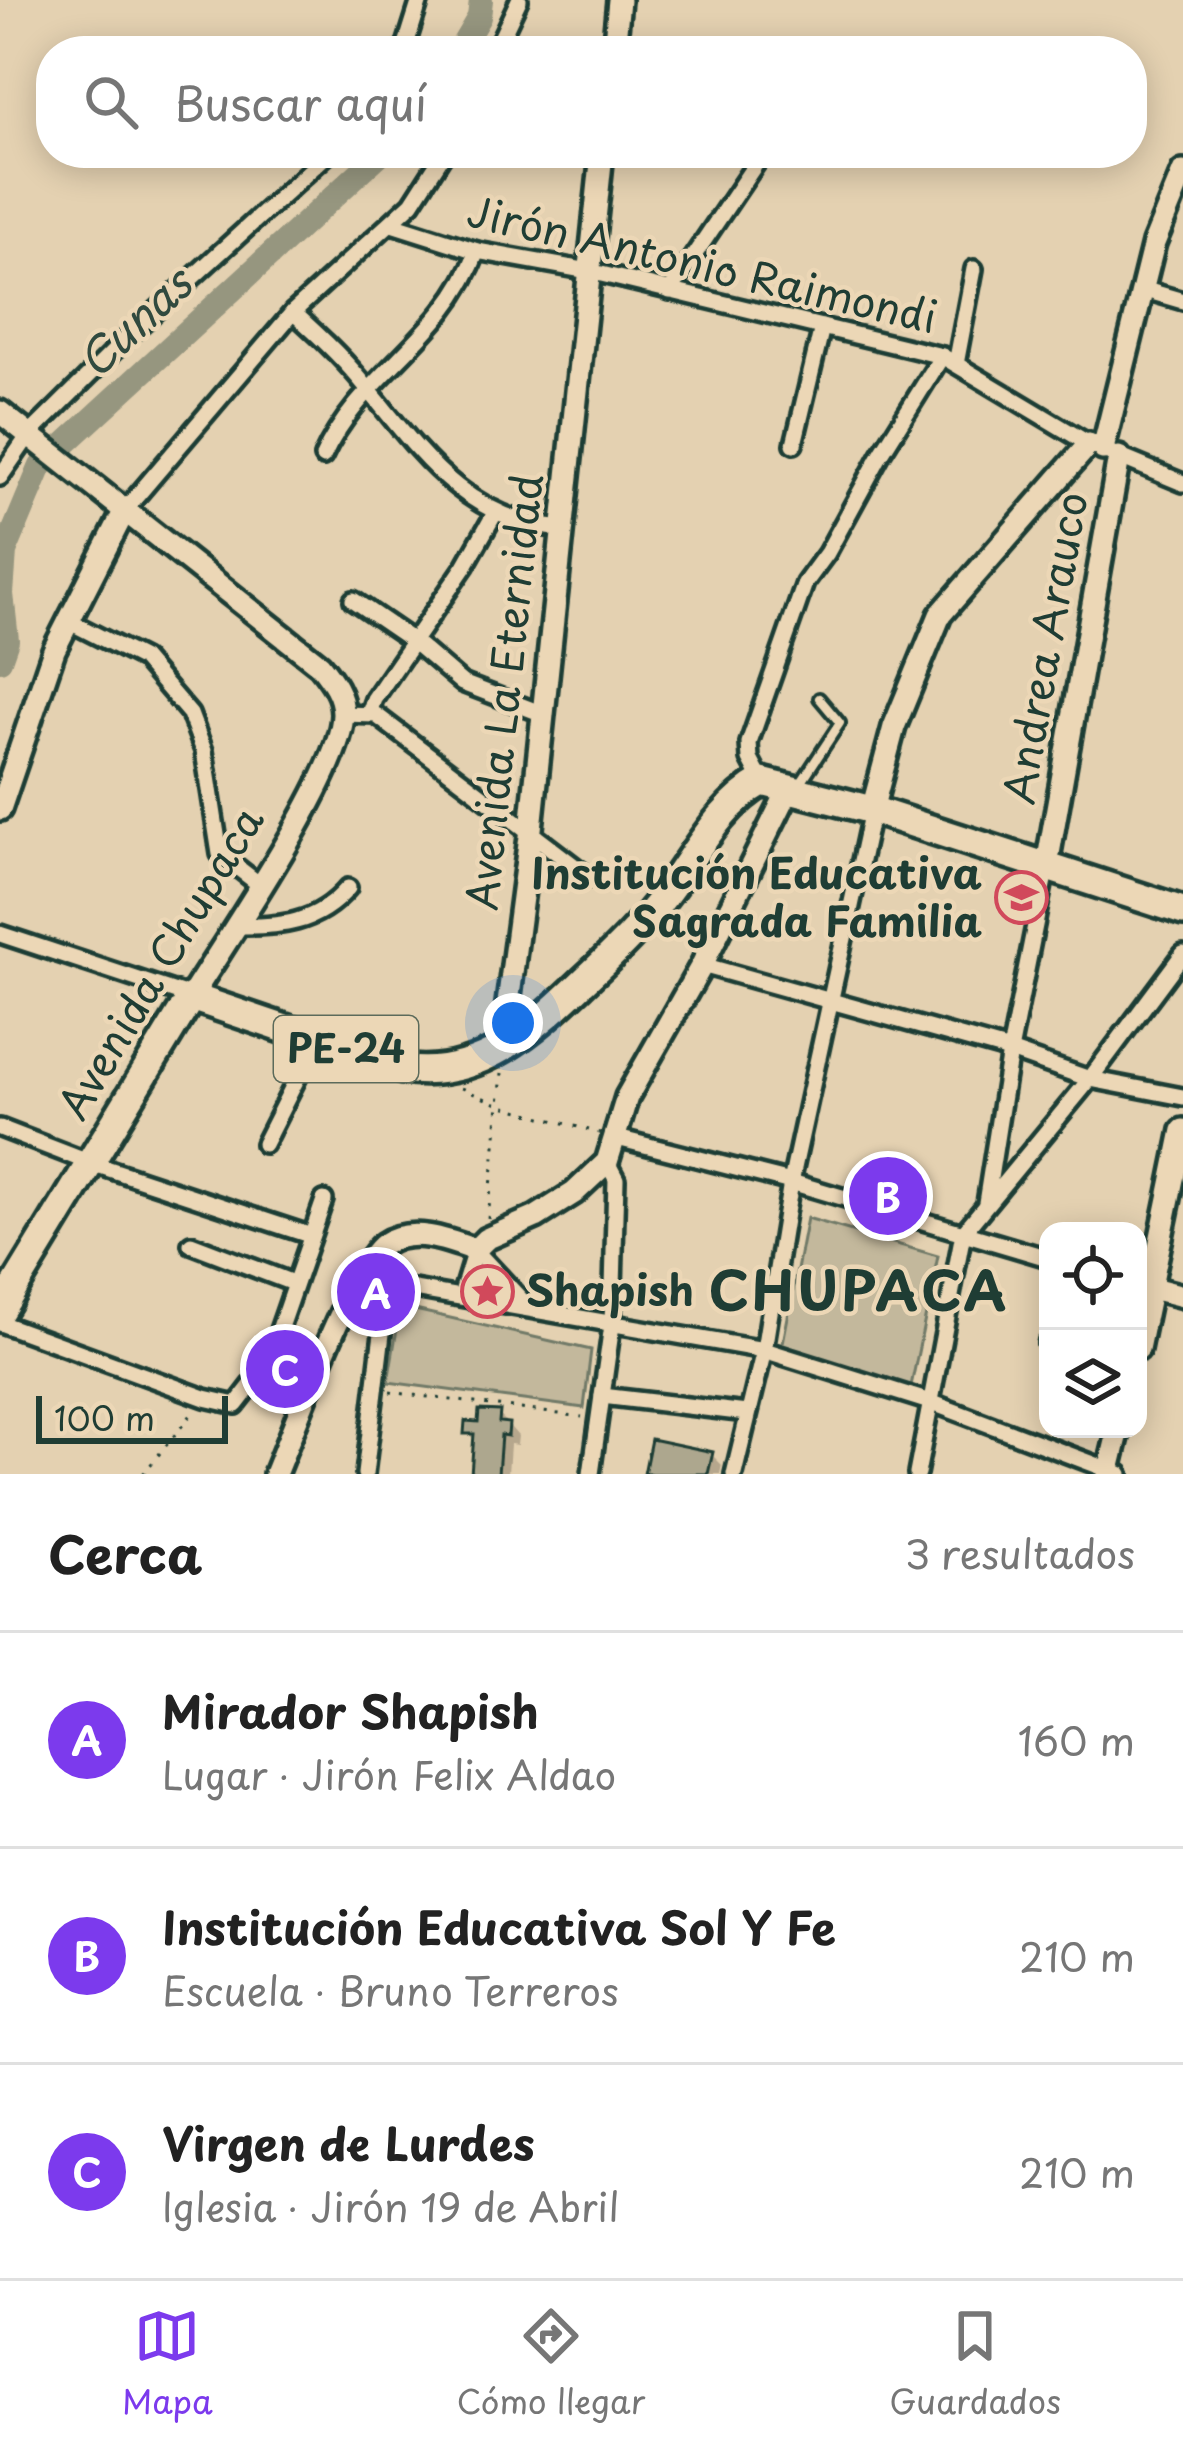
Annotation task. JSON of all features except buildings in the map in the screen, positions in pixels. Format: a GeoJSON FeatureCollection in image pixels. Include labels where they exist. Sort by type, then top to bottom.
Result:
{"type":"FeatureCollection","features":[{"type":"Feature","properties":{"kind":"highway"},"geometry":{"type":"LineString","coordinates":[[783,786],[872,810],[1183,911]]}},
{"type":"Feature","properties":{"kind":"highway","name":"PE-24"},"geometry":{"type":"LineString","coordinates":[[191,997],[403,1069],[455,1069],[502,1049],[540,1023],[628,939],[724,814],[783,786]]}},
{"type":"Feature","properties":{"kind":"highway","name":"Avenida Chupaca"},"geometry":{"type":"LineString","coordinates":[[0,1311],[191,997]]}},
{"type":"Feature","properties":{"kind":"street"},"geometry":{"type":"LineString","coordinates":[[409,36],[420,0]]}},
{"type":"Feature","properties":{"kind":"street"},"geometry":{"type":"LineString","coordinates":[[503,36],[519,0]]}},
{"type":"Feature","properties":{"kind":"street"},"geometry":{"type":"LineString","coordinates":[[616,36],[620,0]]}},
{"type":"Feature","properties":{"kind":"street"},"geometry":{"type":"LineString","coordinates":[[0,477],[135,330],[313,168]]}},
{"type":"Feature","properties":{"kind":"street"},"geometry":{"type":"LineString","coordinates":[[0,808],[54,650],[124,511],[293,312],[392,224],[434,168]]}},
{"type":"Feature","properties":{"kind":"street","name":"Avenida La Eternidad"},"geometry":{"type":"LineString","coordinates":[[502,1049],[531,829],[600,168]]}},
{"type":"Feature","properties":{"kind":"street"},"geometry":{"type":"LineString","coordinates":[[670,291],[753,168]]}},
{"type":"Feature","properties":{"kind":"street","name":"Andrea Arauco"},"geometry":{"type":"LineString","coordinates":[[985,1206],[1047,865],[1104,450],[1154,243],[1183,172]]}},
{"type":"Feature","properties":{"kind":"street","name":"Jirón Antonio Raimondi"},"geometry":{"type":"LineString","coordinates":[[392,224],[477,251],[589,271],[949,360],[1104,450],[1183,483]]}},
{"type":"Feature","properties":{"kind":"street"},"geometry":{"type":"LineString","coordinates":[[323,457],[336,427],[450,304],[477,251]]}},
{"type":"Feature","properties":{"kind":"street"},"geometry":{"type":"LineString","coordinates":[[275,1474],[371,1257],[382,1246],[411,1235],[481,1244],[574,1193],[607,1162],[627,1097],[703,965],[783,786],[750,759],[749,743],[792,612],[880,454],[949,360],[974,269]]}},
{"type":"Feature","properties":{"kind":"street"},"geometry":{"type":"LineString","coordinates":[[1142,289],[1183,301]]}},
{"type":"Feature","properties":{"kind":"street"},"geometry":{"type":"LineString","coordinates":[[293,312],[368,389],[433,466],[468,496],[496,513],[562,529]]}},
{"type":"Feature","properties":{"kind":"street"},"geometry":{"type":"LineString","coordinates":[[794,444],[822,327]]}},
{"type":"Feature","properties":{"kind":"street"},"geometry":{"type":"LineString","coordinates":[[0,412],[320,665],[341,696],[343,714],[369,713],[531,829],[590,878]]}},
{"type":"Feature","properties":{"kind":"street"},"geometry":{"type":"LineString","coordinates":[[734,1474],[764,1351],[791,1182],[872,810],[916,665],[940,615],[1104,450]]}},
{"type":"Feature","properties":{"kind":"street"},"geometry":{"type":"LineString","coordinates":[[369,713],[496,513]]}},
{"type":"Feature","properties":{"kind":"street"},"geometry":{"type":"LineString","coordinates":[[353,600],[462,682],[543,714]]}},
{"type":"Feature","properties":{"kind":"street"},"geometry":{"type":"LineString","coordinates":[[68,621],[143,659],[190,714],[204,751],[220,854],[260,885]]}},
{"type":"Feature","properties":{"kind":"street","name":"Avenida Chupaca"},"geometry":{"type":"LineString","coordinates":[[191,997],[332,761],[343,714]]}},
{"type":"Feature","properties":{"kind":"street"},"geometry":{"type":"LineString","coordinates":[[235,926],[290,925],[332,906],[348,888]]}},
{"type":"Feature","properties":{"kind":"street"},"geometry":{"type":"LineString","coordinates":[[0,934],[191,997]]}},
{"type":"Feature","properties":{"kind":"street"},"geometry":{"type":"LineString","coordinates":[[917,1474],[963,1233],[1090,1079],[1183,953]]}},
{"type":"Feature","properties":{"kind":"street"},"geometry":{"type":"LineString","coordinates":[[703,965],[1010,1051],[1090,1079],[1183,1097]]}},
{"type":"Feature","properties":{"kind":"street"},"geometry":{"type":"LineString","coordinates":[[264,1144],[317,1039]]}},
{"type":"Feature","properties":{"kind":"street"},"geometry":{"type":"LineString","coordinates":[[0,1128],[88,1162],[309,1234]]}},
{"type":"Feature","properties":{"kind":"street"},"geometry":{"type":"LineString","coordinates":[[1147,1278],[1183,1130]]}},
{"type":"Feature","properties":{"kind":"street"},"geometry":{"type":"LineString","coordinates":[[614,1137],[791,1182],[1039,1255]]}},
{"type":"Feature","properties":{"kind":"street"},"geometry":{"type":"LineString","coordinates":[[591,1474],[612,1325],[616,1180],[607,1162]]}},
{"type":"Feature","properties":{"kind":"street"},"geometry":{"type":"LineString","coordinates":[[0,1323],[236,1405],[267,1365],[324,1200]]}},
{"type":"Feature","properties":{"kind":"street"},"geometry":{"type":"LineString","coordinates":[[191,1244],[293,1282]]}},
{"type":"Feature","properties":{"kind":"street"},"geometry":{"type":"LineString","coordinates":[[461,1296],[481,1244]]}},
{"type":"Feature","properties":{"kind":"street"},"geometry":{"type":"LineString","coordinates":[[481,1244],[529,1308]]}},
{"type":"Feature","properties":{"kind":"street"},"geometry":{"type":"LineString","coordinates":[[1147,1287],[1183,1296]]}},
{"type":"Feature","properties":{"kind":"street"},"geometry":{"type":"LineString","coordinates":[[365,1474],[384,1317],[393,1300],[414,1289],[764,1351],[930,1402],[1112,1473],[1118,1438]]}},
{"type":"Feature","properties":{"kind":"street"},"geometry":{"type":"LineString","coordinates":[[602,1396],[747,1413]]}},
{"type":"Feature","properties":{"kind":"lane"},"geometry":{"type":"LineString","coordinates":[[783,786],[840,723],[819,698]]}},
{"type":"Feature","properties":{"kind":"path"},"geometry":{"type":"LineString","coordinates":[[481,1244],[502,1106],[502,1049]]}},
{"type":"Feature","properties":{"kind":"path"},"geometry":{"type":"LineString","coordinates":[[428,1072],[502,1106],[614,1137]]}},
{"type":"Feature","properties":{"kind":"path"},"geometry":{"type":"LineString","coordinates":[[376,1390],[599,1419]]}},
{"type":"Feature","properties":{"kind":"path"},"geometry":{"type":"LineString","coordinates":[[142,1474],[205,1398]]}},
{"type":"Feature","properties":{"kind":"shaded area"},"geometry":{"type":"Polygon","coordinates":[[[807,1218],[938,1256],[911,1386],[782,1348],[807,1218]]]}},
{"type":"Feature","properties":{"kind":"shaded area"},"geometry":{"type":"Polygon","coordinates":[[[415,1310],[591,1350],[584,1408],[388,1382],[398,1323],[415,1310]]]}},
{"type":"Feature","properties":{"kind":"waterway","name":"Cunas"},"geometry":{"type":"LineString","coordinates":[[468,36],[479,17],[481,0]]}},
{"type":"Feature","properties":{"kind":"waterway","name":"Cunas"},"geometry":{"type":"LineString","coordinates":[[0,660],[7,640],[2,594],[5,552],[41,466],[365,168]]}},
{"type":"Feature","properties":{"kind":"place","name":"Institución Educativa Sagrada Familia"},"geometry":{"type":"Point","coordinates":[1021,898]}},
{"type":"Feature","properties":{"kind":"place","name":"Institución Educativa Sol Y Fe"},"geometry":{"type":"Point","coordinates":[888,1196]}},
{"type":"Feature","properties":{"kind":"place","name":"Shapish"},"geometry":{"type":"Point","coordinates":[487,1291]}},
{"type":"Feature","properties":{"kind":"place","name":"Mirador Shapish"},"geometry":{"type":"Point","coordinates":[376,1292]}},
{"type":"Feature","properties":{"kind":"place","name":"Virgen de Lurdes"},"geometry":{"type":"Point","coordinates":[285,1369]}},
{"type":"Feature","properties":{"kind":"district","name":"CHUPACA"},"geometry":{"type":"Point","coordinates":[859,1292]}}]}
